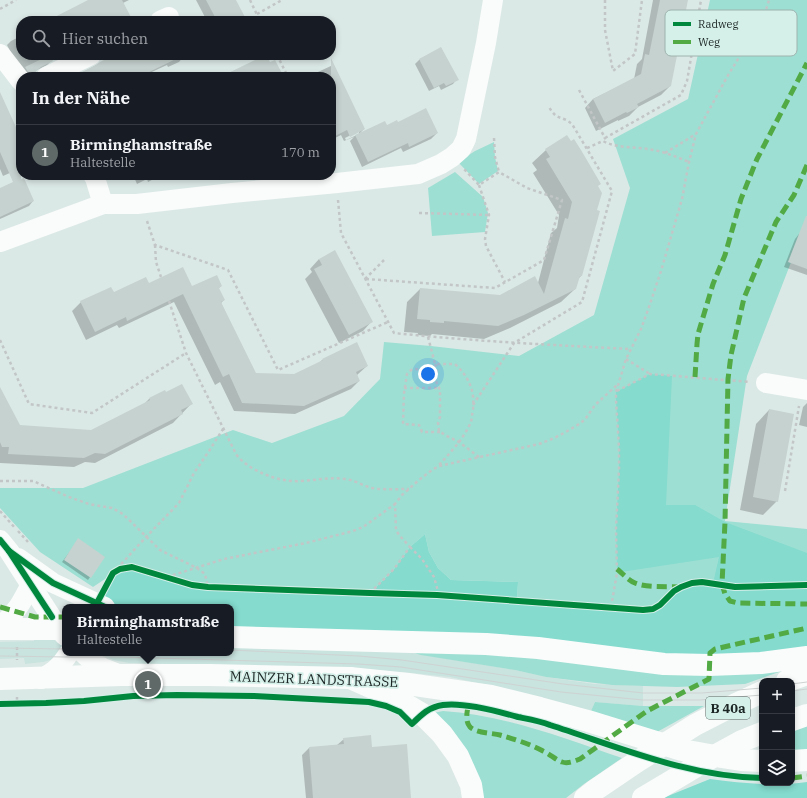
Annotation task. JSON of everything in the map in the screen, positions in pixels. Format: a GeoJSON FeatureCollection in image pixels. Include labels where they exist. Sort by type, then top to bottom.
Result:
{"type":"FeatureCollection","features":[{"type":"Feature","properties":{"kind":"main road"},"geometry":{"type":"LineString","coordinates":[[0,629],[62,631]]}},
{"type":"Feature","properties":{"kind":"main road"},"geometry":{"type":"LineString","coordinates":[[234,637],[486,644],[538,648],[664,664],[709,665],[761,663],[807,657]]}},
{"type":"Feature","properties":{"kind":"main road"},"geometry":{"type":"LineString","coordinates":[[795,678],[807,674]]}},
{"type":"Feature","properties":{"kind":"main road","name":"MAINZER LANDSTRASSE"},"geometry":{"type":"LineString","coordinates":[[8,679],[121,675],[203,675],[350,678],[408,684],[491,696],[588,721],[682,750],[741,760],[759,761]]}},
{"type":"Feature","properties":{"kind":"main road"},"geometry":{"type":"LineString","coordinates":[[350,678],[395,698],[422,714],[442,734],[458,756],[471,785],[473,798]]}},
{"type":"Feature","properties":{"kind":"main road","name":"B 40a"},"geometry":{"type":"LineString","coordinates":[[586,798],[595,790],[694,725],[759,693]]}},
{"type":"Feature","properties":{"kind":"main road"},"geometry":{"type":"LineString","coordinates":[[795,719],[807,715]]}},
{"type":"Feature","properties":{"kind":"main road","name":"B 40a"},"geometry":{"type":"LineString","coordinates":[[643,798],[700,764],[742,741],[759,734]]}},
{"type":"Feature","properties":{"kind":"main road"},"geometry":{"type":"LineString","coordinates":[[795,761],[807,760]]}},
{"type":"Feature","properties":{"kind":"street"},"geometry":{"type":"LineString","coordinates":[[0,242],[103,204],[137,204],[418,174],[441,164],[461,149],[466,139],[486,43],[493,0]]}},
{"type":"Feature","properties":{"kind":"street"},"geometry":{"type":"LineString","coordinates":[[0,54],[16,75]]}},
{"type":"Feature","properties":{"kind":"street"},"geometry":{"type":"LineString","coordinates":[[56,72],[81,60]]}},
{"type":"Feature","properties":{"kind":"street"},"geometry":{"type":"LineString","coordinates":[[96,180],[103,204]]}},
{"type":"Feature","properties":{"kind":"street"},"geometry":{"type":"LineString","coordinates":[[766,384],[805,390]]}},
{"type":"Feature","properties":{"kind":"street"},"geometry":{"type":"LineString","coordinates":[[4,546],[53,583],[98,604]]}},
{"type":"Feature","properties":{"kind":"street"},"geometry":{"type":"LineString","coordinates":[[4,546],[62,630]]}},
{"type":"Feature","properties":{"kind":"street"},"geometry":{"type":"LineString","coordinates":[[53,583],[70,604]]}},
{"type":"Feature","properties":{"kind":"street"},"geometry":{"type":"LineString","coordinates":[[0,625],[7,621],[15,611],[23,600],[31,584]]}},
{"type":"Feature","properties":{"kind":"street"},"geometry":{"type":"LineString","coordinates":[[41,678],[54,672],[67,656]]}},
{"type":"Feature","properties":{"kind":"street"},"geometry":{"type":"LineString","coordinates":[[86,656],[103,668],[121,675]]}},
{"type":"Feature","properties":{"kind":"path"},"geometry":{"type":"LineString","coordinates":[[0,9],[16,0]]}},
{"type":"Feature","properties":{"kind":"path"},"geometry":{"type":"LineString","coordinates":[[250,0],[257,14],[282,0]]}},
{"type":"Feature","properties":{"kind":"path"},"geometry":{"type":"LineString","coordinates":[[605,0],[605,30],[613,70],[634,54],[642,0]]}},
{"type":"Feature","properties":{"kind":"path"},"geometry":{"type":"LineString","coordinates":[[699,10],[701,0]]}},
{"type":"Feature","properties":{"kind":"path"},"geometry":{"type":"LineString","coordinates":[[766,10],[769,0]]}},
{"type":"Feature","properties":{"kind":"path"},"geometry":{"type":"LineString","coordinates":[[587,148],[681,95],[687,82],[691,56]]}},
{"type":"Feature","properties":{"kind":"path"},"geometry":{"type":"LineString","coordinates":[[611,607],[618,573],[616,529],[619,447],[616,392],[626,359],[644,322],[661,271],[682,199],[696,134],[740,56]]}},
{"type":"Feature","properties":{"kind":"path"},"geometry":{"type":"LineString","coordinates":[[280,60],[286,72]]}},
{"type":"Feature","properties":{"kind":"path"},"geometry":{"type":"LineString","coordinates":[[579,90],[607,143],[616,146],[644,148],[665,153],[689,162]]}},
{"type":"Feature","properties":{"kind":"path"},"geometry":{"type":"LineString","coordinates":[[473,405],[514,343],[582,302],[612,190],[572,124],[556,116],[549,107]]}},
{"type":"Feature","properties":{"kind":"path"},"geometry":{"type":"LineString","coordinates":[[665,153],[696,134]]}},
{"type":"Feature","properties":{"kind":"path"},"geometry":{"type":"LineString","coordinates":[[494,138],[498,172]]}},
{"type":"Feature","properties":{"kind":"path"},"geometry":{"type":"LineString","coordinates":[[452,157],[479,185],[489,215],[485,239],[486,246],[505,282]]}},
{"type":"Feature","properties":{"kind":"path"},"geometry":{"type":"LineString","coordinates":[[479,185],[498,172]]}},
{"type":"Feature","properties":{"kind":"path"},"geometry":{"type":"LineString","coordinates":[[366,279],[495,288],[544,260],[562,200],[527,188],[498,172]]}},
{"type":"Feature","properties":{"kind":"path"},"geometry":{"type":"LineString","coordinates":[[337,183],[341,233],[394,333],[428,337],[630,350]]}},
{"type":"Feature","properties":{"kind":"path"},"geometry":{"type":"LineString","coordinates":[[419,213],[489,215]]}},
{"type":"Feature","properties":{"kind":"path"},"geometry":{"type":"LineString","coordinates":[[147,220],[155,245],[156,262],[161,277]]}},
{"type":"Feature","properties":{"kind":"path"},"geometry":{"type":"LineString","coordinates":[[155,245],[228,270],[278,370],[388,322]]}},
{"type":"Feature","properties":{"kind":"path"},"geometry":{"type":"LineString","coordinates":[[366,279],[384,260]]}},
{"type":"Feature","properties":{"kind":"path"},"geometry":{"type":"LineString","coordinates":[[169,301],[186,353],[236,454],[244,462],[261,473],[271,477],[296,481],[347,479],[376,488],[409,489]]}},
{"type":"Feature","properties":{"kind":"path"},"geometry":{"type":"LineString","coordinates":[[428,337],[437,368],[435,379],[440,390],[440,417],[438,423],[440,432],[445,436],[459,442],[479,457]]}},
{"type":"Feature","properties":{"kind":"path"},"geometry":{"type":"LineString","coordinates":[[0,340],[29,404],[92,413],[186,353]]}},
{"type":"Feature","properties":{"kind":"path"},"geometry":{"type":"LineString","coordinates":[[626,359],[650,374],[766,384]]}},
{"type":"Feature","properties":{"kind":"path"},"geometry":{"type":"LineString","coordinates":[[436,364],[452,364],[457,366],[470,385],[473,405],[470,423],[459,442],[439,466],[425,475],[398,499],[396,504],[396,530],[410,548],[422,559],[434,578],[439,595]]}},
{"type":"Feature","properties":{"kind":"path"},"geometry":{"type":"LineString","coordinates":[[436,371],[416,369],[411,370],[407,374],[404,388],[403,424],[419,425],[422,432],[440,432]]}},
{"type":"Feature","properties":{"kind":"path"},"geometry":{"type":"LineString","coordinates":[[616,392],[650,374]]}},
{"type":"Feature","properties":{"kind":"path"},"geometry":{"type":"LineString","coordinates":[[439,466],[538,444],[564,433],[584,420],[595,405],[619,383]]}},
{"type":"Feature","properties":{"kind":"path"},"geometry":{"type":"LineString","coordinates":[[404,388],[439,388]]}},
{"type":"Feature","properties":{"kind":"path"},"geometry":{"type":"LineString","coordinates":[[785,491],[805,390]]}},
{"type":"Feature","properties":{"kind":"path"},"geometry":{"type":"LineString","coordinates":[[113,573],[179,503],[194,473],[223,428]]}},
{"type":"Feature","properties":{"kind":"path"},"geometry":{"type":"LineString","coordinates":[[0,481],[33,481],[88,504],[112,508],[123,514],[160,550],[197,568],[204,574],[208,587]]}},
{"type":"Feature","properties":{"kind":"path"},"geometry":{"type":"LineString","coordinates":[[167,577],[224,559],[306,544],[353,531],[363,527],[396,504]]}},
{"type":"Feature","properties":{"kind":"path"},"geometry":{"type":"LineString","coordinates":[[370,593],[394,570],[410,548]]}},
{"type":"Feature","properties":{"kind":"path"},"geometry":{"type":"LineString","coordinates":[[17,703],[8,679],[16,639],[27,638],[27,629]]}},
{"type":"Feature","properties":{"kind":"shaded area"},"geometry":{"type":"Polygon","coordinates":[[[33,635],[47,635],[62,644],[62,647],[54,659],[43,662],[25,664],[24,658],[0,659],[0,642],[34,641],[33,635]]]}},
{"type":"Feature","properties":{"kind":"shaded area"},"geometry":{"type":"Polygon","coordinates":[[[234,642],[413,653],[515,670],[546,677],[594,684],[643,686],[643,706],[595,702],[590,714],[505,689],[450,677],[402,672],[359,669],[129,663],[113,660],[105,656],[234,656],[234,642]]]}},
{"type":"Feature","properties":{"kind":"green space"},"geometry":{"type":"Polygon","coordinates":[[[710,0],[807,0],[807,221],[747,376],[725,521],[807,529],[807,560],[681,587],[674,591],[660,605],[653,609],[643,610],[517,601],[518,582],[451,580],[438,568],[429,552],[425,534],[410,547],[394,569],[370,593],[208,587],[192,585],[132,567],[120,569],[93,587],[40,552],[0,508],[0,488],[83,488],[233,430],[272,443],[344,416],[380,379],[384,342],[519,356],[594,315],[630,188],[613,139],[688,99],[698,56],[797,56],[797,10],[708,10],[710,0]]]}},
{"type":"Feature","properties":{"kind":"green space"},"geometry":{"type":"Polygon","coordinates":[[[494,142],[498,171],[479,184],[458,162],[475,151],[494,142]]]}},
{"type":"Feature","properties":{"kind":"green space"},"geometry":{"type":"Polygon","coordinates":[[[455,172],[483,197],[488,213],[485,232],[432,236],[428,188],[455,172]]]}},
{"type":"Feature","properties":{"kind":"green space"},"geometry":{"type":"Polygon","coordinates":[[[650,374],[672,376],[666,505],[695,505],[725,522],[807,553],[807,657],[761,663],[234,637],[234,604],[97,603],[113,573],[120,569],[132,567],[192,585],[208,587],[370,593],[394,569],[410,547],[425,534],[429,552],[438,568],[451,580],[518,582],[517,601],[643,610],[653,609],[681,587],[714,579],[719,557],[621,572],[617,569],[616,529],[619,447],[616,392],[650,374]]]}},
{"type":"Feature","properties":{"kind":"green space"},"geometry":{"type":"Polygon","coordinates":[[[394,647],[782,671],[745,684],[677,687],[612,685],[546,677],[515,670],[421,655],[394,647]]]}},
{"type":"Feature","properties":{"kind":"green space"},"geometry":{"type":"Polygon","coordinates":[[[595,702],[643,706],[704,706],[657,732],[591,711],[595,702]]]}},
{"type":"Feature","properties":{"kind":"green space"},"geometry":{"type":"Polygon","coordinates":[[[443,711],[466,713],[512,722],[556,735],[622,758],[566,798],[483,798],[433,713],[443,711]]]}},
{"type":"Feature","properties":{"kind":"green space"},"geometry":{"type":"Polygon","coordinates":[[[807,726],[807,750],[795,751],[795,731],[807,726]]]}},
{"type":"Feature","properties":{"kind":"green space"},"geometry":{"type":"Polygon","coordinates":[[[710,779],[759,784],[759,786],[795,786],[795,783],[807,782],[807,798],[663,798],[710,779]]]}},
{"type":"Feature","properties":{"kind":"building"},"geometry":{"type":"Polygon","coordinates":[[[88,0],[122,0],[130,16],[57,16],[88,0]]]}},
{"type":"Feature","properties":{"kind":"building"},"geometry":{"type":"Polygon","coordinates":[[[206,0],[236,0],[244,16],[214,16],[206,0]]]}},
{"type":"Feature","properties":{"kind":"building"},"geometry":{"type":"Polygon","coordinates":[[[660,0],[688,0],[686,10],[665,10],[665,56],[677,56],[671,86],[637,104],[639,107],[605,123],[593,99],[641,74],[645,54],[649,55],[660,0]]]}},
{"type":"Feature","properties":{"kind":"building"},"geometry":{"type":"Polygon","coordinates":[[[441,47],[459,80],[446,86],[444,83],[434,88],[419,59],[441,47]]]}},
{"type":"Feature","properties":{"kind":"building"},"geometry":{"type":"Polygon","coordinates":[[[40,60],[53,61],[41,67],[36,72],[28,72],[25,67],[40,60]]]}},
{"type":"Feature","properties":{"kind":"building"},"geometry":{"type":"Polygon","coordinates":[[[104,60],[174,60],[149,72],[82,72],[104,60]]]}},
{"type":"Feature","properties":{"kind":"building"},"geometry":{"type":"Polygon","coordinates":[[[255,60],[269,60],[270,62],[275,60],[281,72],[230,72],[255,60]]]}},
{"type":"Feature","properties":{"kind":"building"},"geometry":{"type":"Polygon","coordinates":[[[332,60],[365,129],[350,137],[347,130],[336,136],[336,72],[331,72],[332,60]]]}},
{"type":"Feature","properties":{"kind":"building"},"geometry":{"type":"Polygon","coordinates":[[[0,92],[16,127],[16,180],[25,180],[34,201],[0,217],[0,188],[13,182],[0,152],[0,92]]]}},
{"type":"Feature","properties":{"kind":"building"},"geometry":{"type":"Polygon","coordinates":[[[426,108],[438,133],[409,147],[408,143],[368,162],[355,135],[385,121],[387,125],[397,120],[398,122],[426,108]]]}},
{"type":"Feature","properties":{"kind":"building"},"geometry":{"type":"Polygon","coordinates":[[[567,135],[571,141],[574,139],[581,150],[601,184],[598,186],[602,193],[597,210],[600,211],[582,276],[580,276],[576,289],[524,315],[498,326],[444,321],[444,323],[430,322],[430,320],[417,319],[420,288],[500,295],[535,276],[544,294],[565,218],[568,219],[572,202],[546,159],[550,157],[545,149],[567,135]]]}},
{"type":"Feature","properties":{"kind":"building"},"geometry":{"type":"Polygon","coordinates":[[[807,216],[807,269],[788,262],[807,216]]]}},
{"type":"Feature","properties":{"kind":"building"},"geometry":{"type":"Polygon","coordinates":[[[335,250],[373,322],[349,335],[314,269],[322,265],[319,259],[335,250]]]}},
{"type":"Feature","properties":{"kind":"building"},"geometry":{"type":"Polygon","coordinates":[[[183,267],[192,286],[217,275],[222,286],[219,288],[225,300],[221,302],[256,373],[294,374],[357,342],[368,366],[356,372],[360,381],[304,406],[242,403],[229,374],[223,377],[183,294],[127,321],[126,317],[95,332],[80,301],[111,287],[114,292],[146,277],[149,283],[183,267]]]}},
{"type":"Feature","properties":{"kind":"building"},"geometry":{"type":"Polygon","coordinates":[[[182,384],[193,404],[181,410],[183,414],[105,454],[95,453],[84,458],[8,454],[9,447],[2,447],[0,442],[0,387],[20,425],[91,430],[150,400],[149,398],[182,384]]]}},
{"type":"Feature","properties":{"kind":"building"},"geometry":{"type":"Polygon","coordinates":[[[769,409],[794,414],[778,502],[753,497],[769,409]]]}},
{"type":"Feature","properties":{"kind":"building"},"geometry":{"type":"Polygon","coordinates":[[[78,538],[105,557],[91,578],[64,560],[78,538]]]}},
{"type":"Feature","properties":{"kind":"building"},"geometry":{"type":"Polygon","coordinates":[[[371,735],[372,747],[407,744],[411,798],[313,798],[309,747],[344,744],[343,738],[371,735]]]}},
{"type":"Feature","properties":{"kind":"tram line"},"geometry":{"type":"LineString","coordinates":[[0,648],[62,649]]}},
{"type":"Feature","properties":{"kind":"tram line"},"geometry":{"type":"LineString","coordinates":[[234,650],[359,656],[402,660],[563,684],[643,693],[702,693],[759,688]]}},
{"type":"Feature","properties":{"kind":"tram line"},"geometry":{"type":"LineString","coordinates":[[0,656],[121,657],[358,664],[401,667],[561,692],[643,700],[700,700],[759,695]]}},
{"type":"Feature","properties":{"kind":"tram line"},"geometry":{"type":"LineString","coordinates":[[795,684],[807,682]]}},
{"type":"Feature","properties":{"kind":"tram line"},"geometry":{"type":"LineString","coordinates":[[795,691],[807,689]]}},
{"type":"Feature","properties":{"kind":"marked path"},"geometry":{"type":"LineString","coordinates":[[695,377],[698,334],[713,284],[725,255],[741,199],[757,159],[807,63]]}},
{"type":"Feature","properties":{"kind":"marked path"},"geometry":{"type":"LineString","coordinates":[[807,165],[794,195],[776,222],[744,298],[731,355],[728,379],[722,584],[725,594],[730,601],[738,603],[807,604]]}},
{"type":"Feature","properties":{"kind":"marked path"},"geometry":{"type":"LineString","coordinates":[[617,569],[630,580],[640,585],[680,587]]}},
{"type":"Feature","properties":{"kind":"marked path"},"geometry":{"type":"LineString","coordinates":[[0,607],[35,617],[62,617]]}},
{"type":"Feature","properties":{"kind":"marked path"},"geometry":{"type":"LineString","coordinates":[[468,706],[467,722],[473,729],[516,740],[538,748],[557,760],[567,763],[580,759],[647,711],[709,679],[710,653],[715,649],[807,628]]}},
{"type":"Feature","properties":{"kind":"marked path"},"geometry":{"type":"LineString","coordinates":[[795,778],[807,776]]}},
{"type":"Feature","properties":{"kind":"cycle path"},"geometry":{"type":"LineString","coordinates":[[0,540],[9,551],[52,617]]}},
{"type":"Feature","properties":{"kind":"cycle path"},"geometry":{"type":"LineString","coordinates":[[9,551],[53,583],[98,604]]}},
{"type":"Feature","properties":{"kind":"cycle path"},"geometry":{"type":"LineString","coordinates":[[97,603],[113,573],[120,569],[132,567],[192,585],[208,587],[437,595],[643,610],[653,609],[660,605],[674,591],[692,583],[702,582],[735,587],[807,585]]}},
{"type":"Feature","properties":{"kind":"cycle path"},"geometry":{"type":"LineString","coordinates":[[0,704],[84,701],[133,696],[254,696],[369,702],[386,706],[400,712],[412,724],[430,709],[451,704],[491,710],[542,722],[681,767],[734,776],[759,778]]}},
{"type":"Feature","properties":{"kind":"place","name":"Birminghamstraße"},"geometry":{"type":"Point","coordinates":[148,684]}}]}
